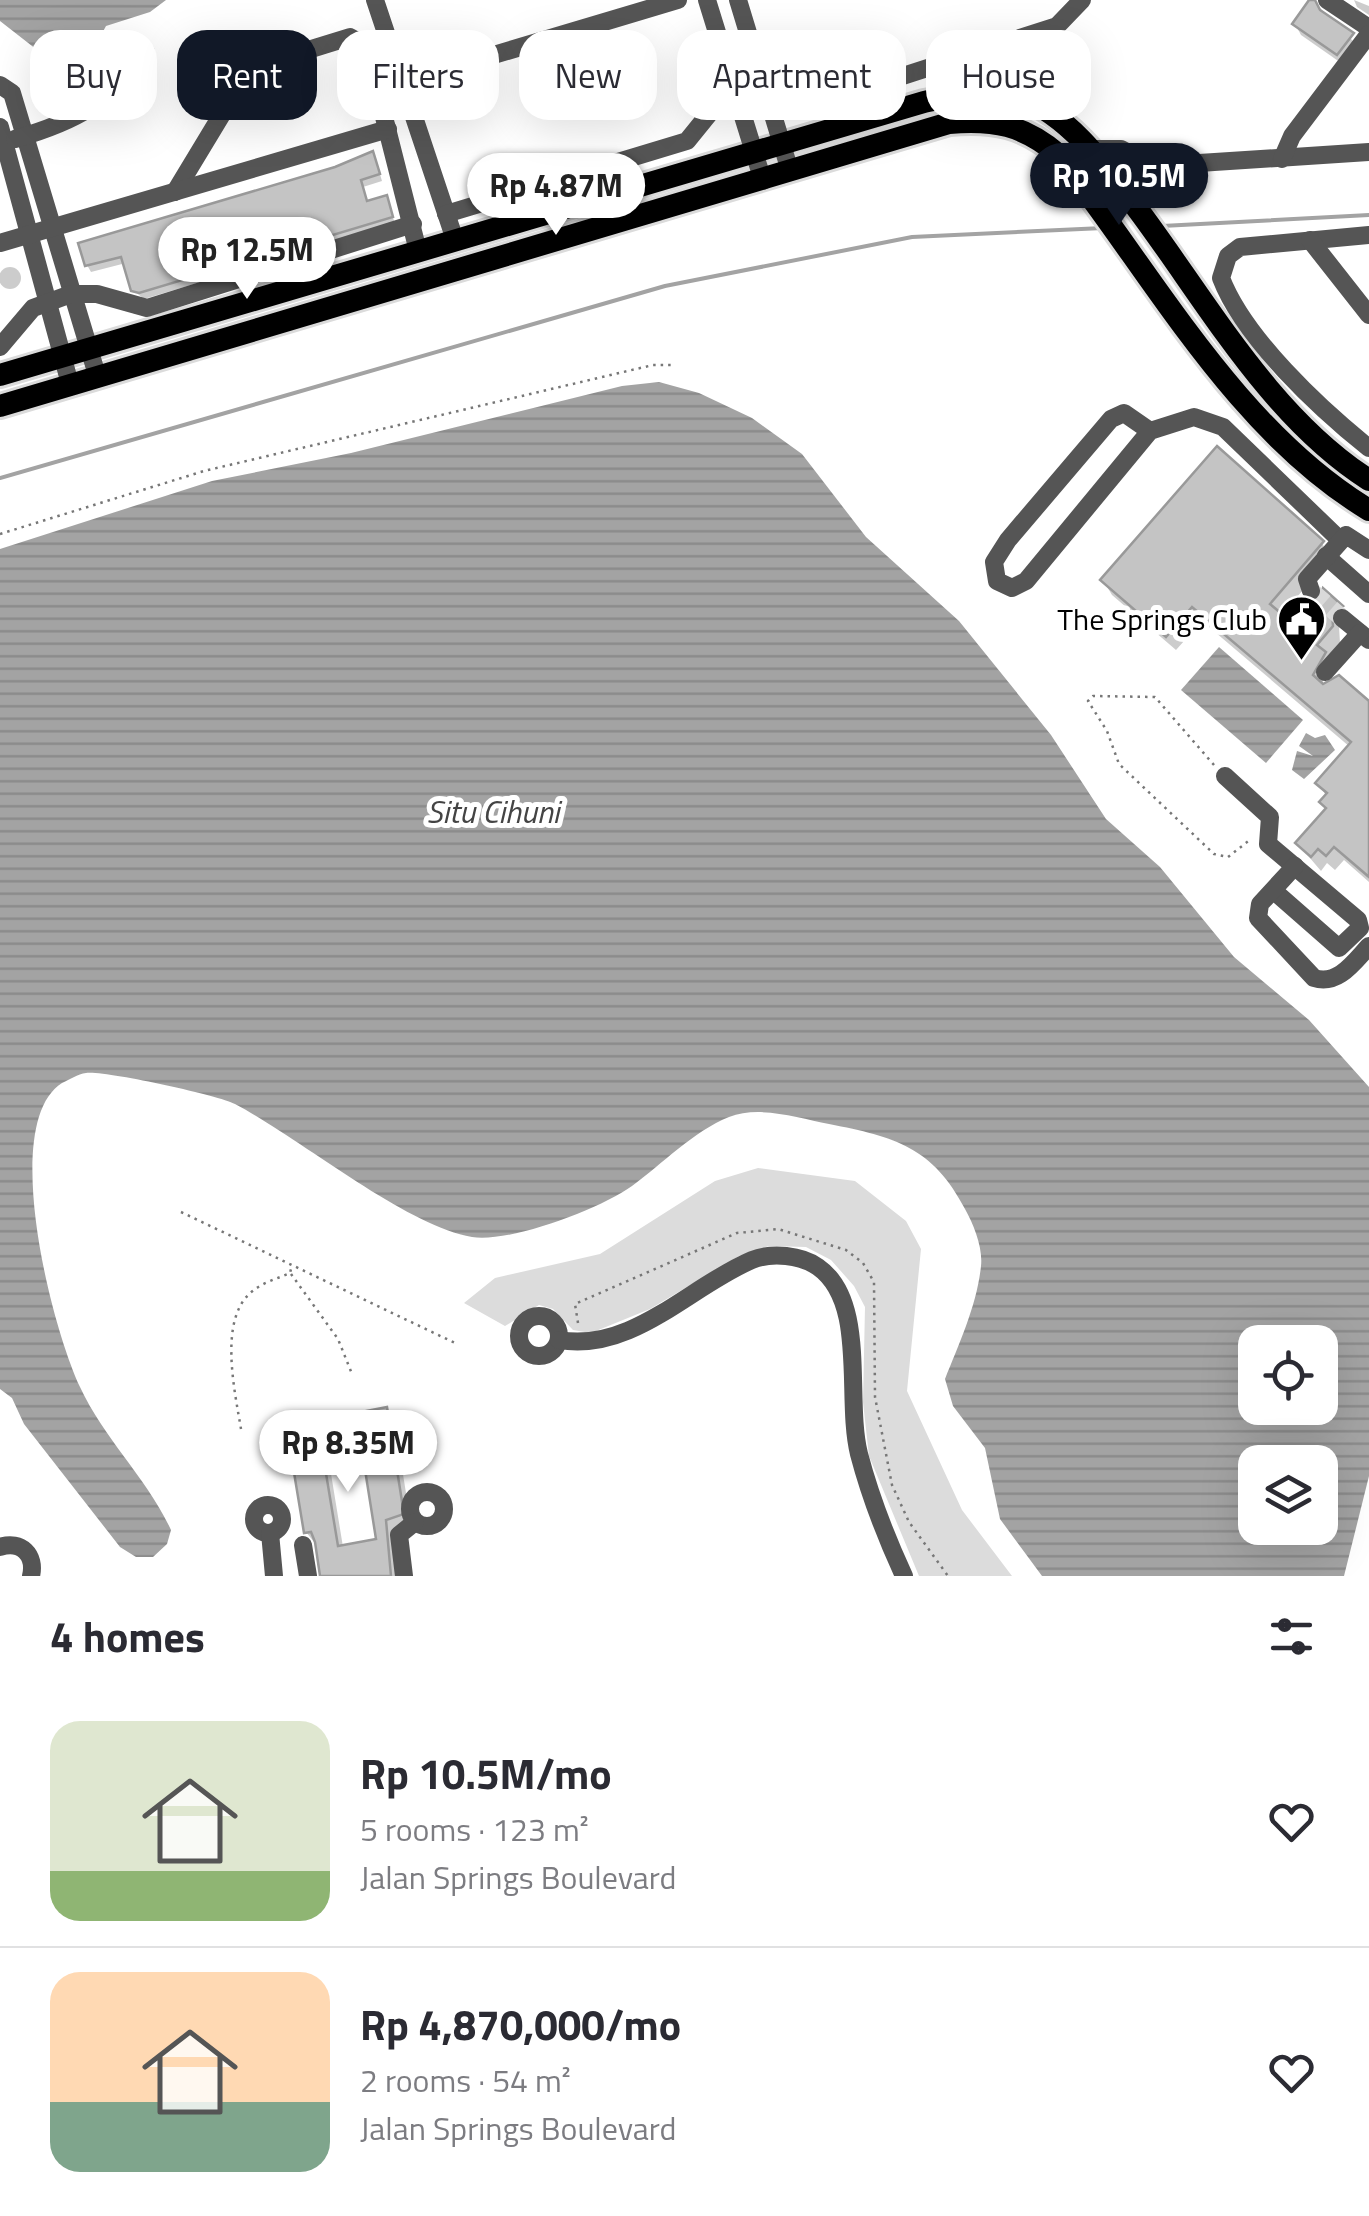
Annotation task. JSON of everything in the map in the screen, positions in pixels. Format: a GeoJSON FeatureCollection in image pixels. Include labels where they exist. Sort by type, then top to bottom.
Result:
{"type":"FeatureCollection","features":[{"type":"Feature","properties":{"kind":"main road"},"geometry":{"type":"LineString","coordinates":[[0,375],[924,102],[980,91],[1020,97],[1056,119],[1090,149],[1258,374],[1301,423],[1369,480]]}},
{"type":"Feature","properties":{"kind":"main road"},"geometry":{"type":"LineString","coordinates":[[0,406],[949,123],[996,120],[1046,144],[1080,182],[1268,426],[1324,478],[1369,510]]}},
{"type":"Feature","properties":{"kind":"street"},"geometry":{"type":"LineString","coordinates":[[375,0],[384,30]]}},
{"type":"Feature","properties":{"kind":"street"},"geometry":{"type":"LineString","coordinates":[[499,53],[678,0]]}},
{"type":"Feature","properties":{"kind":"street"},"geometry":{"type":"LineString","coordinates":[[707,0],[716,30]]}},
{"type":"Feature","properties":{"kind":"street"},"geometry":{"type":"LineString","coordinates":[[738,0],[747,30]]}},
{"type":"Feature","properties":{"kind":"street"},"geometry":{"type":"LineString","coordinates":[[906,75],[1058,26],[1082,0]]}},
{"type":"Feature","properties":{"kind":"street"},"geometry":{"type":"LineString","coordinates":[[1282,158],[1292,136],[1369,31],[1327,0]]}},
{"type":"Feature","properties":{"kind":"street"},"geometry":{"type":"LineString","coordinates":[[175,192],[250,68],[350,37],[360,39],[366,46],[418,251]]}},
{"type":"Feature","properties":{"kind":"street"},"geometry":{"type":"LineString","coordinates":[[0,85],[12,93],[98,375]]}},
{"type":"Feature","properties":{"kind":"street"},"geometry":{"type":"LineString","coordinates":[[70,384],[1,138],[25,136],[74,120]]}},
{"type":"Feature","properties":{"kind":"street"},"geometry":{"type":"LineString","coordinates":[[413,120],[456,240]]}},
{"type":"Feature","properties":{"kind":"street"},"geometry":{"type":"LineString","coordinates":[[446,214],[687,141],[705,120]]}},
{"type":"Feature","properties":{"kind":"street"},"geometry":{"type":"LineString","coordinates":[[744,120],[762,181]]}},
{"type":"Feature","properties":{"kind":"street"},"geometry":{"type":"LineString","coordinates":[[774,120],[790,171]]}},
{"type":"Feature","properties":{"kind":"street"},"geometry":{"type":"LineString","coordinates":[[0,243],[388,129]]}},
{"type":"Feature","properties":{"kind":"street"},"geometry":{"type":"LineString","coordinates":[[1090,149],[1122,150],[1154,166],[1369,152]]}},
{"type":"Feature","properties":{"kind":"street"},"geometry":{"type":"LineString","coordinates":[[0,348],[21,318],[47,301],[71,294],[97,294],[147,308],[413,224]]}},
{"type":"Feature","properties":{"kind":"street"},"geometry":{"type":"LineString","coordinates":[[1369,235],[1240,248],[1228,256],[1223,266],[1226,291],[1277,361],[1312,399],[1369,448]]}},
{"type":"Feature","properties":{"kind":"street"},"geometry":{"type":"LineString","coordinates":[[1310,240],[1369,315]]}},
{"type":"Feature","properties":{"kind":"street"},"geometry":{"type":"LineString","coordinates":[[1150,431],[1124,414],[1111,420],[1008,540],[994,562],[997,581],[1012,588],[1026,581],[1150,431],[1194,417],[1223,427],[1340,540]]}},
{"type":"Feature","properties":{"kind":"street"},"geometry":{"type":"LineString","coordinates":[[1246,450],[1268,426]]}},
{"type":"Feature","properties":{"kind":"street"},"geometry":{"type":"LineString","coordinates":[[1310,591],[1307,579],[1340,540],[1351,535],[1369,550]]}},
{"type":"Feature","properties":{"kind":"street"},"geometry":{"type":"LineString","coordinates":[[1326,556],[1369,594]]}},
{"type":"Feature","properties":{"kind":"street"},"geometry":{"type":"LineString","coordinates":[[1326,672],[1364,636],[1342,618]]}},
{"type":"Feature","properties":{"kind":"street"},"geometry":{"type":"LineString","coordinates":[[1225,776],[1270,817],[1266,841],[1358,920],[1356,934],[1340,948],[1274,891]]}},
{"type":"Feature","properties":{"kind":"street"},"geometry":{"type":"LineString","coordinates":[[1296,866],[1260,904],[1258,918],[1314,978],[1333,980],[1369,946]]}},
{"type":"Feature","properties":{"kind":"street"},"geometry":{"type":"LineString","coordinates":[[559,1340],[580,1344],[678,1306],[754,1259],[787,1255],[817,1266],[841,1289],[849,1314],[850,1385],[858,1452],[882,1528],[904,1576]]}},
{"type":"Feature","properties":{"kind":"street"},"geometry":{"type":"LineString","coordinates":[[404,1576],[399,1536],[416,1522]]}},
{"type":"Feature","properties":{"kind":"street"},"geometry":{"type":"LineString","coordinates":[[270,1533],[274,1576]]}},
{"type":"Feature","properties":{"kind":"street"},"geometry":{"type":"LineString","coordinates":[[303,1545],[308,1576]]}},
{"type":"Feature","properties":{"kind":"street"},"geometry":{"type":"LineString","coordinates":[[0,1547],[18,1546],[27,1552],[32,1561],[31,1576]]}},
{"type":"Feature","properties":{"kind":"path"},"geometry":{"type":"LineString","coordinates":[[0,534],[204,471],[653,365],[675,365]]}},
{"type":"Feature","properties":{"kind":"path"},"geometry":{"type":"LineString","coordinates":[[1225,776],[1155,697],[1092,696],[1088,701],[1107,730],[1119,764],[1214,854],[1228,857],[1242,850],[1270,817]]}},
{"type":"Feature","properties":{"kind":"path"},"geometry":{"type":"LineString","coordinates":[[181,1212],[456,1343]]}},
{"type":"Feature","properties":{"kind":"path"},"geometry":{"type":"LineString","coordinates":[[580,1344],[575,1304],[724,1238],[778,1228],[805,1241],[846,1250],[863,1263],[874,1282],[875,1397],[892,1485],[909,1522],[948,1576]]}},
{"type":"Feature","properties":{"kind":"path"},"geometry":{"type":"LineString","coordinates":[[241,1429],[235,1389],[235,1322],[254,1290],[290,1272],[292,1265]]}},
{"type":"Feature","properties":{"kind":"path"},"geometry":{"type":"LineString","coordinates":[[290,1272],[338,1338],[352,1374]]}},
{"type":"Feature","properties":{"kind":"shaded area"},"geometry":{"type":"Polygon","coordinates":[[[758,1168],[855,1181],[906,1221],[921,1249],[907,1391],[962,1510],[1012,1576],[919,1576],[869,1456],[863,1402],[865,1307],[854,1286],[831,1260],[806,1247],[769,1246],[739,1256],[650,1309],[591,1333],[573,1330],[553,1309],[539,1305],[505,1326],[464,1303],[495,1278],[600,1254],[715,1181],[758,1168]]]}},
{"type":"Feature","properties":{"kind":"water"},"geometry":{"type":"Polygon","coordinates":[[[0,0],[166,0],[150,12],[104,30],[30,30],[30,44],[0,21],[0,0]]]}},
{"type":"Feature","properties":{"kind":"water","name":"Situ Cihuni"},"geometry":{"type":"Polygon","coordinates":[[[659,382],[699,393],[752,418],[802,454],[866,537],[959,621],[1051,735],[1106,819],[1160,867],[1234,957],[1309,1020],[1369,1087],[1369,1476],[1344,1576],[1042,1576],[1000,1519],[985,1448],[953,1406],[945,1379],[979,1281],[981,1252],[972,1222],[940,1171],[893,1140],[779,1114],[741,1114],[716,1123],[632,1186],[577,1214],[509,1235],[472,1237],[445,1229],[384,1199],[235,1104],[136,1079],[86,1073],[62,1083],[44,1105],[34,1138],[36,1226],[56,1318],[80,1387],[171,1530],[167,1544],[153,1557],[136,1557],[120,1547],[24,1424],[12,1398],[0,1389],[0,549],[212,481],[351,453],[622,386],[659,382]]]}},
{"type":"Feature","properties":{"kind":"water"},"geometry":{"type":"Polygon","coordinates":[[[1219,647],[1303,720],[1266,763],[1181,690],[1219,647]]]}},
{"type":"Feature","properties":{"kind":"water"},"geometry":{"type":"Polygon","coordinates":[[[1306,733],[1315,738],[1325,735],[1335,750],[1304,779],[1292,770],[1297,751],[1313,756],[1299,746],[1306,733]]]}},
{"type":"Feature","properties":{"kind":"building"},"geometry":{"type":"Polygon","coordinates":[[[1309,0],[1315,0],[1320,10],[1354,33],[1337,55],[1292,24],[1309,0]]]}},
{"type":"Feature","properties":{"kind":"building"},"geometry":{"type":"Polygon","coordinates":[[[373,151],[380,174],[361,180],[367,201],[387,195],[393,217],[139,293],[131,291],[121,257],[85,266],[78,243],[335,167],[373,151]]]}},
{"type":"Feature","properties":{"kind":"building","name":"The Springs Club"},"geometry":{"type":"Polygon","coordinates":[[[1217,446],[1324,541],[1270,604],[1288,619],[1304,601],[1320,600],[1323,588],[1343,606],[1332,611],[1333,626],[1317,645],[1326,652],[1313,675],[1323,684],[1339,675],[1369,701],[1369,877],[1334,847],[1326,856],[1318,849],[1311,857],[1295,843],[1326,808],[1319,802],[1327,793],[1315,783],[1351,742],[1192,607],[1166,637],[1100,580],[1217,446]]]}},
{"type":"Feature","properties":{"kind":"building"},"geometry":{"type":"Polygon","coordinates":[[[387,1407],[404,1514],[386,1520],[391,1576],[320,1576],[315,1542],[311,1532],[304,1533],[286,1424],[317,1419],[338,1546],[376,1539],[356,1413],[387,1407]]]}},
{"type":"Feature","properties":{"kind":"waterway"},"geometry":{"type":"LineString","coordinates":[[1162,226],[1369,215]]}},
{"type":"Feature","properties":{"kind":"waterway"},"geometry":{"type":"LineString","coordinates":[[0,478],[665,286],[912,237],[1103,228]]}},
{"type":"Feature","properties":{"kind":"tunnel"},"geometry":{"type":"LineString","coordinates":[[1311,591],[1342,618]]}},
{"type":"Feature","properties":{"kind":"place","name":"The Springs Club"},"geometry":{"type":"Point","coordinates":[1302,662]}}]}
